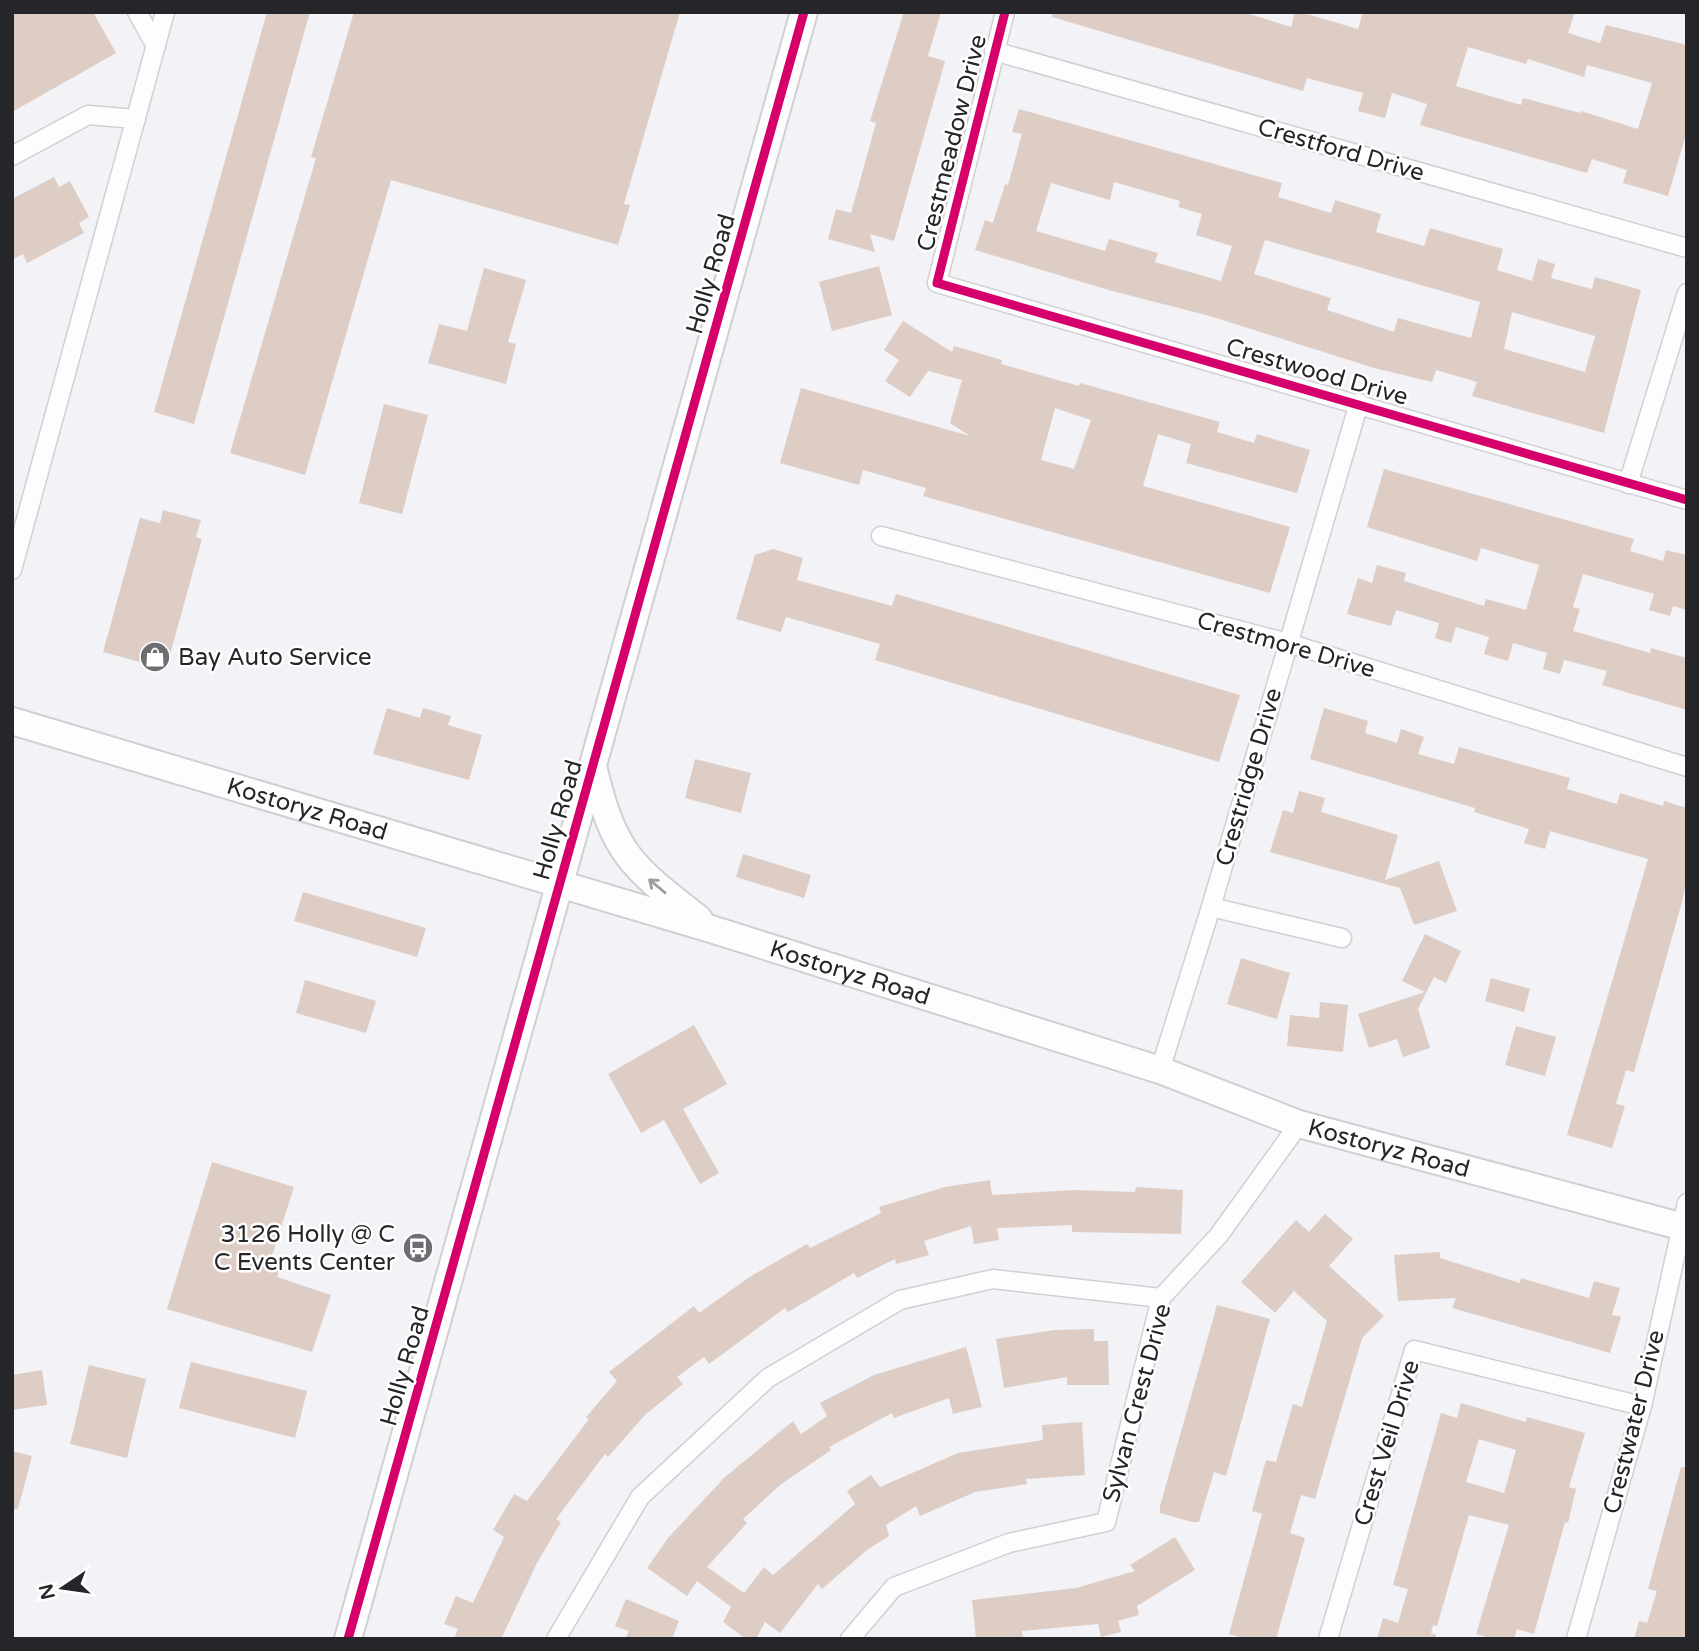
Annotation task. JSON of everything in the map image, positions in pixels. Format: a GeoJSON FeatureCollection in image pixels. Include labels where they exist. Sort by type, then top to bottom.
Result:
{"type":"FeatureCollection","features":[{"type":"Feature","properties":{"kind":"main road","name":"Holly Road"},"geometry":{"type":"LineString","coordinates":[[348,1639],[804,12]]}},
{"type":"Feature","properties":{"kind":"main road","name":"Kostoryz Road"},"geometry":{"type":"LineString","coordinates":[[12,721],[711,929],[1160,1070],[1299,1124],[1685,1219]]}},
{"type":"Feature","properties":{"kind":"main road"},"geometry":{"type":"LineString","coordinates":[[594,766],[611,827],[628,859],[653,883],[711,929]]}},
{"type":"Feature","properties":{"kind":"street"},"geometry":{"type":"LineString","coordinates":[[137,12],[156,46]]}},
{"type":"Feature","properties":{"kind":"street"},"geometry":{"type":"LineString","coordinates":[[12,570],[165,12]]}},
{"type":"Feature","properties":{"kind":"street","name":"Crestmeadow Drive"},"geometry":{"type":"LineString","coordinates":[[937,283],[1005,12]]}},
{"type":"Feature","properties":{"kind":"street","name":"Crestford Drive"},"geometry":{"type":"LineString","coordinates":[[994,51],[1687,248]]}},
{"type":"Feature","properties":{"kind":"street"},"geometry":{"type":"LineString","coordinates":[[12,156],[88,116],[136,119]]}},
{"type":"Feature","properties":{"kind":"street","name":"Crestwood Drive"},"geometry":{"type":"LineString","coordinates":[[937,283],[1687,500]]}},
{"type":"Feature","properties":{"kind":"street"},"geometry":{"type":"LineString","coordinates":[[1628,484],[1687,293]]}},
{"type":"Feature","properties":{"kind":"street","name":"Crestridge Drive"},"geometry":{"type":"LineString","coordinates":[[1160,1070],[1211,907],[1359,403]]}},
{"type":"Feature","properties":{"kind":"street","name":"Crestmore Drive"},"geometry":{"type":"LineString","coordinates":[[881,536],[1288,643],[1687,767]]}},
{"type":"Feature","properties":{"kind":"street"},"geometry":{"type":"LineString","coordinates":[[1211,907],[1342,938]]}},
{"type":"Feature","properties":{"kind":"street","name":"Sylvan Crest Drive"},"geometry":{"type":"LineString","coordinates":[[850,1639],[894,1587],[1009,1543],[1106,1522],[1161,1298],[1219,1235],[1299,1124]]}},
{"type":"Feature","properties":{"kind":"street","name":"Crestwater Drive"},"geometry":{"type":"LineString","coordinates":[[1576,1639],[1642,1405],[1685,1219]]}},
{"type":"Feature","properties":{"kind":"street"},"geometry":{"type":"LineString","coordinates":[[556,1639],[640,1497],[768,1378],[900,1300],[993,1279],[1161,1298]]}},
{"type":"Feature","properties":{"kind":"street","name":"Crest Veil Drive"},"geometry":{"type":"LineString","coordinates":[[1328,1639],[1414,1350],[1642,1405]]}},
{"type":"Feature","properties":{"kind":"building"},"geometry":{"type":"Polygon","coordinates":[[[12,12],[93,12],[116,53],[12,112],[12,12]]]}},
{"type":"Feature","properties":{"kind":"building"},"geometry":{"type":"Polygon","coordinates":[[[267,12],[310,12],[194,424],[154,412],[267,12]]]}},
{"type":"Feature","properties":{"kind":"building"},"geometry":{"type":"Polygon","coordinates":[[[354,12],[680,12],[624,204],[630,205],[618,245],[391,180],[305,475],[230,453],[316,158],[311,157],[354,12]]]}},
{"type":"Feature","properties":{"kind":"building"},"geometry":{"type":"Polygon","coordinates":[[[904,12],[941,12],[928,56],[945,61],[894,241],[870,234],[875,252],[828,239],[836,209],[851,213],[876,123],[870,121],[904,12]]]}},
{"type":"Feature","properties":{"kind":"building"},"geometry":{"type":"Polygon","coordinates":[[[1053,12],[1243,12],[1291,27],[1295,12],[1300,12],[1358,29],[1363,12],[1575,12],[1568,33],[1600,43],[1606,25],[1687,45],[1687,131],[1668,196],[1623,183],[1627,170],[1592,159],[1587,173],[1420,125],[1427,104],[1392,93],[1385,118],[1358,111],[1363,93],[1307,78],[1303,91],[1052,17],[1053,12]],[[1468,47],[1456,86],[1521,105],[1523,98],[1580,113],[1581,111],[1638,129],[1652,83],[1587,65],[1584,77],[1528,59],[1526,64],[1468,47]]]}},
{"type":"Feature","properties":{"kind":"building"},"geometry":{"type":"Polygon","coordinates":[[[1019,109],[1282,183],[1278,197],[1331,213],[1335,200],[1381,214],[1376,232],[1424,246],[1430,228],[1503,249],[1497,270],[1532,281],[1538,259],[1555,264],[1551,278],[1592,289],[1595,277],[1641,290],[1604,433],[1472,396],[1477,382],[1436,370],[1432,382],[1374,368],[1210,316],[1112,291],[975,250],[985,220],[993,223],[1005,184],[1008,185],[1022,134],[1012,132],[1019,109]],[[1114,182],[1110,200],[1051,183],[1036,231],[1105,251],[1109,239],[1158,253],[1155,262],[1221,281],[1232,246],[1196,235],[1202,214],[1178,207],[1180,201],[1114,182]],[[1265,240],[1254,274],[1331,298],[1327,310],[1394,332],[1398,318],[1471,338],[1480,302],[1265,240]],[[1512,312],[1504,349],[1585,372],[1595,336],[1512,312]]]}},
{"type":"Feature","properties":{"kind":"building"},"geometry":{"type":"Polygon","coordinates":[[[54,177],[59,187],[70,181],[89,217],[79,223],[84,233],[27,263],[23,254],[12,260],[12,199],[54,177]]]}},
{"type":"Feature","properties":{"kind":"building"},"geometry":{"type":"Polygon","coordinates":[[[879,266],[892,315],[832,331],[819,282],[879,266]]]}},
{"type":"Feature","properties":{"kind":"building"},"geometry":{"type":"Polygon","coordinates":[[[484,268],[526,280],[508,342],[516,344],[506,384],[428,363],[439,324],[467,331],[484,268]]]}},
{"type":"Feature","properties":{"kind":"building"},"geometry":{"type":"Polygon","coordinates":[[[903,321],[952,352],[954,346],[1002,360],[1001,364],[1220,422],[1217,432],[1254,443],[1257,434],[1310,450],[1297,493],[1186,463],[1191,444],[1158,434],[1143,486],[1290,527],[1270,593],[923,496],[926,488],[863,470],[859,485],[780,463],[801,388],[970,436],[950,423],[962,380],[928,371],[910,397],[885,381],[899,360],[884,350],[903,321]],[[1055,408],[1041,460],[1074,469],[1091,420],[1055,408]]]}},
{"type":"Feature","properties":{"kind":"building"},"geometry":{"type":"Polygon","coordinates":[[[384,404],[428,415],[402,514],[359,503],[384,404]]]}},
{"type":"Feature","properties":{"kind":"building"},"geometry":{"type":"Polygon","coordinates":[[[1384,469],[1634,539],[1630,551],[1663,561],[1666,550],[1687,555],[1687,610],[1673,606],[1670,616],[1649,610],[1654,594],[1583,574],[1573,607],[1580,609],[1573,631],[1650,653],[1651,648],[1687,658],[1687,710],[1602,685],[1607,671],[1564,660],[1560,674],[1543,669],[1547,653],[1513,643],[1508,661],[1484,654],[1489,637],[1456,627],[1451,643],[1435,638],[1439,623],[1396,610],[1391,626],[1347,614],[1358,578],[1372,583],[1377,565],[1406,573],[1404,581],[1484,606],[1486,599],[1526,610],[1539,565],[1481,548],[1477,561],[1367,527],[1384,469]]]}},
{"type":"Feature","properties":{"kind":"building"},"geometry":{"type":"Polygon","coordinates":[[[163,510],[201,520],[196,537],[202,539],[166,669],[103,652],[140,518],[160,523],[163,510]]]}},
{"type":"Feature","properties":{"kind":"building"},"geometry":{"type":"Polygon","coordinates":[[[773,549],[803,558],[797,580],[892,606],[896,594],[1240,695],[1219,762],[875,660],[880,644],[786,617],[781,632],[736,619],[755,555],[773,549]]]}},
{"type":"Feature","properties":{"kind":"building"},"geometry":{"type":"Polygon","coordinates":[[[387,708],[420,718],[423,708],[451,716],[448,725],[482,735],[469,780],[373,754],[387,708]]]}},
{"type":"Feature","properties":{"kind":"building"},"geometry":{"type":"Polygon","coordinates":[[[1324,708],[1368,721],[1365,733],[1397,743],[1401,729],[1424,737],[1418,754],[1454,764],[1459,747],[1570,778],[1567,789],[1617,804],[1620,793],[1663,806],[1664,801],[1687,808],[1687,878],[1682,902],[1634,1072],[1626,1070],[1616,1104],[1625,1106],[1612,1148],[1567,1135],[1648,859],[1550,831],[1545,849],[1524,843],[1529,829],[1474,812],[1475,808],[1310,759],[1324,708]]]}},
{"type":"Feature","properties":{"kind":"building"},"geometry":{"type":"Polygon","coordinates":[[[695,759],[751,773],[741,813],[685,798],[695,759]]]}},
{"type":"Feature","properties":{"kind":"building"},"geometry":{"type":"Polygon","coordinates":[[[1299,791],[1325,798],[1321,812],[1398,835],[1385,880],[1439,861],[1457,911],[1414,925],[1400,888],[1270,852],[1283,810],[1293,813],[1299,791]]]}},
{"type":"Feature","properties":{"kind":"building"},"geometry":{"type":"Polygon","coordinates":[[[743,854],[811,875],[804,898],[736,877],[743,854]]]}},
{"type":"Feature","properties":{"kind":"building"},"geometry":{"type":"Polygon","coordinates":[[[303,892],[426,928],[417,957],[294,921],[303,892]]]}},
{"type":"Feature","properties":{"kind":"building"},"geometry":{"type":"Polygon","coordinates":[[[1425,934],[1461,951],[1446,983],[1434,977],[1418,1009],[1430,1048],[1403,1057],[1397,1039],[1369,1048],[1358,1014],[1425,992],[1402,981],[1425,934]]]}},
{"type":"Feature","properties":{"kind":"building"},"geometry":{"type":"Polygon","coordinates":[[[1241,958],[1290,973],[1277,1019],[1227,1004],[1241,958]]]}},
{"type":"Feature","properties":{"kind":"building"},"geometry":{"type":"Polygon","coordinates":[[[1491,978],[1530,989],[1524,1012],[1485,1001],[1491,978]]]}},
{"type":"Feature","properties":{"kind":"building"},"geometry":{"type":"Polygon","coordinates":[[[305,980],[376,1001],[366,1033],[296,1013],[305,980]]]}},
{"type":"Feature","properties":{"kind":"building"},"geometry":{"type":"Polygon","coordinates":[[[1320,1002],[1348,1005],[1343,1052],[1287,1046],[1290,1015],[1319,1018],[1320,1002]]]}},
{"type":"Feature","properties":{"kind":"building"},"geometry":{"type":"Polygon","coordinates":[[[694,1025],[727,1084],[683,1109],[719,1173],[700,1184],[664,1120],[641,1133],[608,1074],[694,1025]]]}},
{"type":"Feature","properties":{"kind":"building"},"geometry":{"type":"Polygon","coordinates":[[[1516,1026],[1556,1037],[1545,1076],[1505,1065],[1516,1026]]]}},
{"type":"Feature","properties":{"kind":"building"},"geometry":{"type":"Polygon","coordinates":[[[212,1162],[294,1187],[270,1262],[280,1266],[277,1277],[331,1295],[312,1352],[167,1309],[212,1162]]]}},
{"type":"Feature","properties":{"kind":"building"},"geometry":{"type":"Polygon","coordinates":[[[990,1180],[992,1195],[1073,1190],[1135,1192],[1136,1187],[1183,1190],[1181,1234],[1072,1232],[1072,1225],[997,1228],[999,1240],[974,1244],[971,1226],[924,1241],[929,1255],[896,1264],[895,1259],[857,1278],[854,1273],[788,1312],[785,1308],[709,1364],[704,1357],[677,1377],[683,1384],[645,1415],[608,1457],[605,1454],[556,1519],[561,1522],[537,1563],[501,1639],[454,1639],[458,1629],[444,1624],[456,1596],[473,1603],[504,1537],[493,1530],[514,1494],[527,1501],[589,1419],[586,1417],[617,1381],[609,1372],[694,1306],[699,1313],[751,1276],[807,1244],[810,1248],[881,1213],[879,1207],[945,1187],[990,1180]]]}},
{"type":"Feature","properties":{"kind":"building"},"geometry":{"type":"Polygon","coordinates":[[[1325,1214],[1353,1239],[1329,1266],[1384,1316],[1362,1338],[1315,1499],[1301,1495],[1290,1533],[1305,1538],[1276,1639],[1247,1639],[1229,1634],[1262,1514],[1252,1511],[1266,1460],[1276,1462],[1293,1404],[1302,1407],[1327,1321],[1294,1291],[1275,1313],[1241,1282],[1296,1220],[1309,1232],[1325,1214]]]}},
{"type":"Feature","properties":{"kind":"building"},"geometry":{"type":"Polygon","coordinates":[[[1440,1252],[1440,1258],[1520,1283],[1521,1278],[1589,1298],[1594,1281],[1620,1288],[1612,1315],[1621,1317],[1610,1353],[1452,1308],[1456,1298],[1398,1301],[1394,1255],[1440,1252]]]}},
{"type":"Feature","properties":{"kind":"building"},"geometry":{"type":"Polygon","coordinates":[[[1217,1305],[1270,1319],[1226,1476],[1214,1472],[1199,1522],[1192,1522],[1160,1513],[1160,1506],[1217,1305]]]}},
{"type":"Feature","properties":{"kind":"building"},"geometry":{"type":"Polygon","coordinates":[[[1094,1329],[1094,1341],[1108,1341],[1109,1385],[1067,1385],[1067,1377],[1004,1388],[996,1339],[1054,1330],[1094,1329]]]}},
{"type":"Feature","properties":{"kind":"building"},"geometry":{"type":"Polygon","coordinates":[[[966,1347],[982,1407],[953,1414],[949,1398],[894,1418],[892,1413],[829,1447],[831,1450],[780,1485],[743,1519],[747,1523],[707,1567],[744,1593],[764,1567],[773,1575],[855,1504],[847,1491],[871,1475],[880,1487],[958,1453],[1043,1440],[1042,1425],[1082,1422],[1085,1475],[1026,1479],[1027,1484],[975,1492],[920,1516],[916,1506],[886,1525],[889,1536],[867,1550],[822,1589],[818,1584],[780,1633],[765,1622],[756,1639],[746,1639],[723,1622],[731,1607],[697,1581],[687,1596],[647,1568],[668,1538],[725,1477],[793,1421],[801,1434],[827,1416],[820,1403],[874,1375],[966,1347]]]}},
{"type":"Feature","properties":{"kind":"building"},"geometry":{"type":"Polygon","coordinates":[[[191,1362],[307,1391],[295,1438],[179,1408],[191,1362]]]}},
{"type":"Feature","properties":{"kind":"building"},"geometry":{"type":"Polygon","coordinates":[[[89,1365],[146,1379],[127,1458],[70,1444],[89,1365]]]}},
{"type":"Feature","properties":{"kind":"building"},"geometry":{"type":"Polygon","coordinates":[[[42,1370],[47,1405],[12,1410],[12,1375],[42,1370]]]}},
{"type":"Feature","properties":{"kind":"building"},"geometry":{"type":"Polygon","coordinates":[[[1461,1403],[1526,1422],[1527,1417],[1585,1433],[1569,1487],[1576,1489],[1568,1523],[1565,1522],[1534,1634],[1517,1629],[1514,1639],[1492,1639],[1476,1634],[1509,1525],[1469,1515],[1437,1626],[1433,1625],[1431,1633],[1436,1635],[1436,1639],[1377,1639],[1383,1618],[1398,1623],[1408,1589],[1393,1585],[1441,1413],[1457,1418],[1461,1403]],[[1479,1439],[1466,1482],[1504,1493],[1516,1450],[1479,1439]]]}},
{"type":"Feature","properties":{"kind":"building"},"geometry":{"type":"Polygon","coordinates":[[[12,1451],[32,1456],[18,1509],[12,1509],[12,1451]]]}},
{"type":"Feature","properties":{"kind":"building"},"geometry":{"type":"Polygon","coordinates":[[[1681,1467],[1687,1468],[1687,1639],[1634,1639],[1639,1621],[1647,1623],[1657,1591],[1648,1589],[1681,1467]]]}},
{"type":"Feature","properties":{"kind":"building"},"geometry":{"type":"Polygon","coordinates":[[[1175,1537],[1195,1570],[1137,1606],[1139,1615],[1118,1621],[1121,1632],[1101,1637],[1098,1624],[1022,1631],[1023,1639],[976,1639],[972,1600],[1076,1588],[1135,1571],[1130,1565],[1175,1537]]]}},
{"type":"Feature","properties":{"kind":"building"},"geometry":{"type":"Polygon","coordinates":[[[626,1599],[679,1621],[672,1639],[625,1639],[629,1631],[615,1626],[626,1599]]]}},
{"type":"Feature","properties":{"kind":"cycle path"},"geometry":{"type":"LineString","coordinates":[[348,1639],[804,12]]}},
{"type":"Feature","properties":{"kind":"cycle path"},"geometry":{"type":"LineString","coordinates":[[1005,12],[937,283],[1687,500]]}},
{"type":"Feature","properties":{"kind":"place","name":"Bay Auto Service"},"geometry":{"type":"Point","coordinates":[155,657]}},
{"type":"Feature","properties":{"kind":"place","name":"3126 Holly @ C C Events Center"},"geometry":{"type":"Point","coordinates":[418,1248]}}]}
